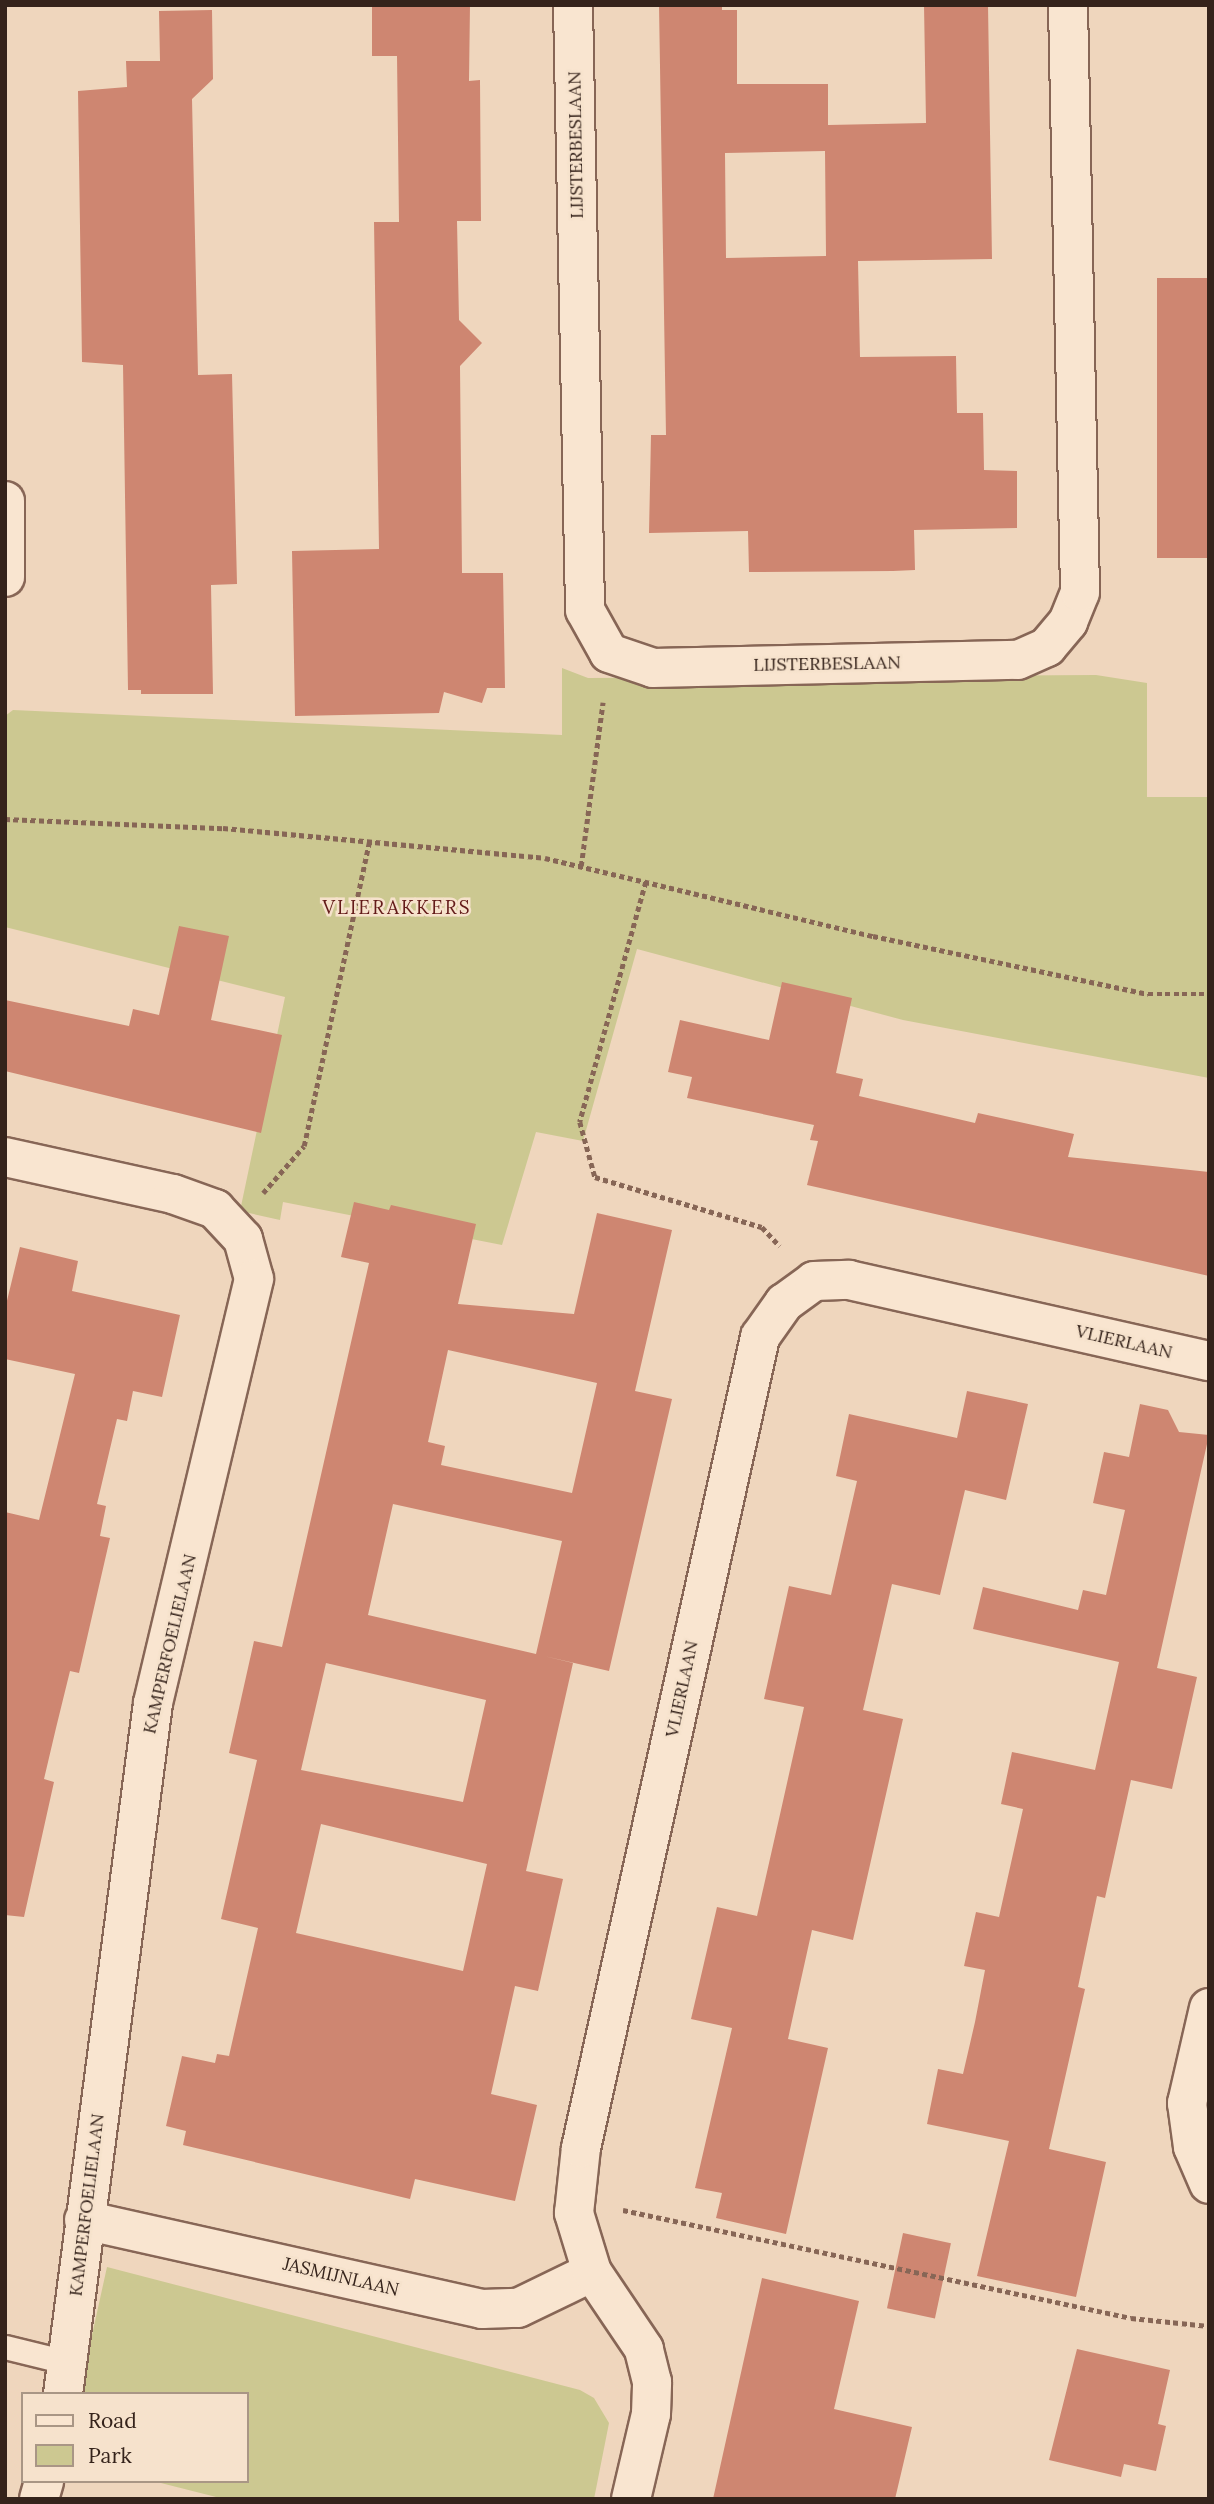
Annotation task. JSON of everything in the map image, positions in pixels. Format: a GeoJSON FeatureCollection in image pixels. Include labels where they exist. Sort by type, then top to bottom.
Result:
{"type":"FeatureCollection","features":[{"type":"Feature","properties":{"kind":"street","name":"LIJSTERBESLAAN"},"geometry":{"type":"LineString","coordinates":[[573,5],[584,610],[609,653],[653,668],[1018,660],[1047,647],[1068,622],[1080,592],[1068,5]]}},
{"type":"Feature","properties":{"kind":"street"},"geometry":{"type":"LineString","coordinates":[[5,501],[5,577]]}},
{"type":"Feature","properties":{"kind":"street","name":"KAMPERFOELIELAAN"},"geometry":{"type":"LineString","coordinates":[[5,1157],[173,1194],[215,1209],[243,1239],[254,1279],[153,1703],[64,2378]]}},
{"type":"Feature","properties":{"kind":"street","name":"VLIERLAAN"},"geometry":{"type":"LineString","coordinates":[[631,2499],[651,2414],[652,2382],[643,2350],[592,2272],[574,2213],[575,2200],[581,2148],[760,1336],[784,1303],[814,1281],[849,1280],[1209,1361]]}},
{"type":"Feature","properties":{"kind":"street"},"geometry":{"type":"LineString","coordinates":[[1209,2008],[1187,2104],[1193,2147],[1209,2184]]}},
{"type":"Feature","properties":{"kind":"street","name":"JASMIJNLAAN"},"geometry":{"type":"LineString","coordinates":[[84,2220],[482,2309],[518,2308],[592,2272]]}},
{"type":"Feature","properties":{"kind":"lane"},"geometry":{"type":"LineString","coordinates":[[5,2347],[64,2378]]}},
{"type":"Feature","properties":{"kind":"path"},"geometry":{"type":"LineString","coordinates":[[581,866],[609,653]]}},
{"type":"Feature","properties":{"kind":"path"},"geometry":{"type":"LineString","coordinates":[[5,819],[223,828],[545,858],[1148,994],[1209,994]]}},
{"type":"Feature","properties":{"kind":"path"},"geometry":{"type":"LineString","coordinates":[[232,1227],[304,1146],[369,842]]}},
{"type":"Feature","properties":{"kind":"path"},"geometry":{"type":"LineString","coordinates":[[646,882],[580,1122],[595,1177],[762,1227],[814,1281]]}},
{"type":"Feature","properties":{"kind":"path"},"geometry":{"type":"LineString","coordinates":[[575,2200],[1131,2318],[1209,2326]]}},
{"type":"Feature","properties":{"kind":"green space"},"geometry":{"type":"Polygon","coordinates":[[[562,668],[588,678],[1096,675],[1147,683],[1147,797],[1209,797],[1209,1078],[903,1020],[637,949],[583,1141],[536,1132],[502,1245],[283,1202],[280,1220],[240,1211],[285,997],[5,927],[5,716],[13,710],[562,735],[562,668]]]}},
{"type":"Feature","properties":{"kind":"green space"},"geometry":{"type":"Polygon","coordinates":[[[107,2267],[580,2390],[594,2398],[609,2423],[594,2499],[224,2499],[161,2483],[248,2483],[248,2392],[79,2392],[107,2267]]]}},
{"type":"Feature","properties":{"kind":"building"},"geometry":{"type":"Polygon","coordinates":[[[372,5],[470,5],[469,81],[480,80],[481,221],[457,221],[459,320],[482,343],[460,366],[462,573],[503,573],[505,688],[487,688],[482,703],[444,692],[439,713],[295,716],[292,551],[379,549],[374,222],[399,222],[397,56],[372,56],[372,5]]]}},
{"type":"Feature","properties":{"kind":"building"},"geometry":{"type":"Polygon","coordinates":[[[659,5],[722,5],[722,10],[737,10],[737,84],[828,84],[828,125],[926,123],[924,5],[988,5],[992,259],[858,261],[860,357],[956,356],[957,413],[983,413],[984,470],[1017,471],[1017,528],[914,530],[915,570],[749,572],[748,531],[649,533],[651,435],[666,435],[659,5]],[[825,151],[725,153],[726,258],[826,256],[825,151]]]}},
{"type":"Feature","properties":{"kind":"building"},"geometry":{"type":"Polygon","coordinates":[[[212,10],[213,79],[192,99],[198,375],[232,374],[237,584],[211,585],[213,694],[141,694],[141,690],[128,690],[123,365],[82,362],[78,91],[127,87],[126,61],[160,61],[159,11],[212,10]]]}},
{"type":"Feature","properties":{"kind":"building"},"geometry":{"type":"Polygon","coordinates":[[[1157,278],[1209,278],[1209,558],[1157,558],[1157,278]]]}},
{"type":"Feature","properties":{"kind":"building"},"geometry":{"type":"Polygon","coordinates":[[[179,926],[229,936],[211,1020],[282,1035],[261,1133],[5,1071],[5,1000],[129,1026],[133,1009],[159,1015],[179,926]]]}},
{"type":"Feature","properties":{"kind":"building"},"geometry":{"type":"Polygon","coordinates":[[[782,982],[852,998],[836,1073],[863,1079],[859,1096],[975,1123],[978,1113],[1074,1134],[1068,1157],[1209,1172],[1209,1276],[807,1185],[818,1141],[810,1140],[814,1125],[687,1098],[692,1077],[668,1072],[680,1020],[769,1040],[782,982]]]}},
{"type":"Feature","properties":{"kind":"building"},"geometry":{"type":"Polygon","coordinates":[[[354,1202],[389,1210],[391,1205],[476,1224],[458,1304],[574,1314],[597,1213],[672,1230],[635,1391],[672,1399],[609,1671],[544,1656],[573,1663],[526,1871],[563,1879],[538,1991],[515,1986],[491,2094],[537,2105],[515,2201],[415,2179],[410,2199],[183,2145],[186,2131],[166,2126],[182,2056],[215,2063],[217,2054],[229,2056],[258,1928],[221,1919],[257,1760],[229,1753],[254,1641],[282,1647],[369,1263],[341,1257],[354,1202]],[[448,1350],[428,1442],[445,1446],[441,1465],[572,1493],[597,1383],[448,1350]],[[393,1504],[368,1615],[536,1654],[562,1541],[393,1504]],[[326,1663],[301,1770],[463,1802],[486,1700],[326,1663]],[[321,1824],[296,1933],[463,1971],[487,1864],[321,1824]]]}},
{"type":"Feature","properties":{"kind":"building"},"geometry":{"type":"Polygon","coordinates":[[[20,1247],[78,1261],[72,1291],[180,1315],[162,1397],[133,1391],[127,1421],[117,1419],[97,1504],[106,1506],[100,1536],[110,1538],[79,1673],[70,1671],[44,1779],[54,1782],[24,1917],[5,1915],[5,1512],[39,1520],[75,1374],[5,1359],[5,1309],[20,1247]]]}},
{"type":"Feature","properties":{"kind":"building"},"geometry":{"type":"Polygon","coordinates":[[[967,1391],[1028,1404],[1006,1500],[965,1490],[940,1595],[892,1584],[863,1710],[903,1719],[853,1940],[812,1930],[788,2039],[828,2048],[786,2234],[716,2218],[722,2193],[695,2188],[732,2028],[691,2019],[717,1907],[757,1916],[781,1810],[804,1707],[764,1699],[789,1586],[831,1595],[857,1481],[836,1476],[849,1414],[957,1438],[967,1391]]]}},
{"type":"Feature","properties":{"kind":"building"},"geometry":{"type":"Polygon","coordinates":[[[1140,1404],[1168,1410],[1179,1432],[1209,1435],[1157,1668],[1197,1677],[1172,1789],[1131,1780],[1105,1898],[1097,1896],[1078,1987],[1085,1989],[1049,2149],[1106,2162],[1076,2297],[977,2276],[1009,2141],[927,2124],[938,2069],[963,2074],[985,1970],[964,1966],[976,1912],[999,1917],[1023,1809],[1001,1804],[1012,1752],[1095,1770],[1119,1662],[973,1629],[983,1587],[1078,1610],[1083,1590],[1106,1595],[1125,1510],[1093,1503],[1104,1452],[1129,1457],[1140,1404]]]}},
{"type":"Feature","properties":{"kind":"building"},"geometry":{"type":"Polygon","coordinates":[[[903,2233],[951,2243],[935,2319],[887,2308],[903,2233]]]}},
{"type":"Feature","properties":{"kind":"building"},"geometry":{"type":"Polygon","coordinates":[[[762,2278],[859,2301],[834,2409],[912,2427],[895,2499],[713,2499],[762,2278]]]}},
{"type":"Feature","properties":{"kind":"building"},"geometry":{"type":"Polygon","coordinates":[[[1077,2349],[1170,2370],[1158,2424],[1166,2426],[1156,2471],[1124,2464],[1121,2477],[1049,2460],[1077,2349]]]}},
{"type":"Feature","properties":{"kind":"district","name":"VLIERAKKERS"},"geometry":{"type":"Point","coordinates":[397,908]}}]}
